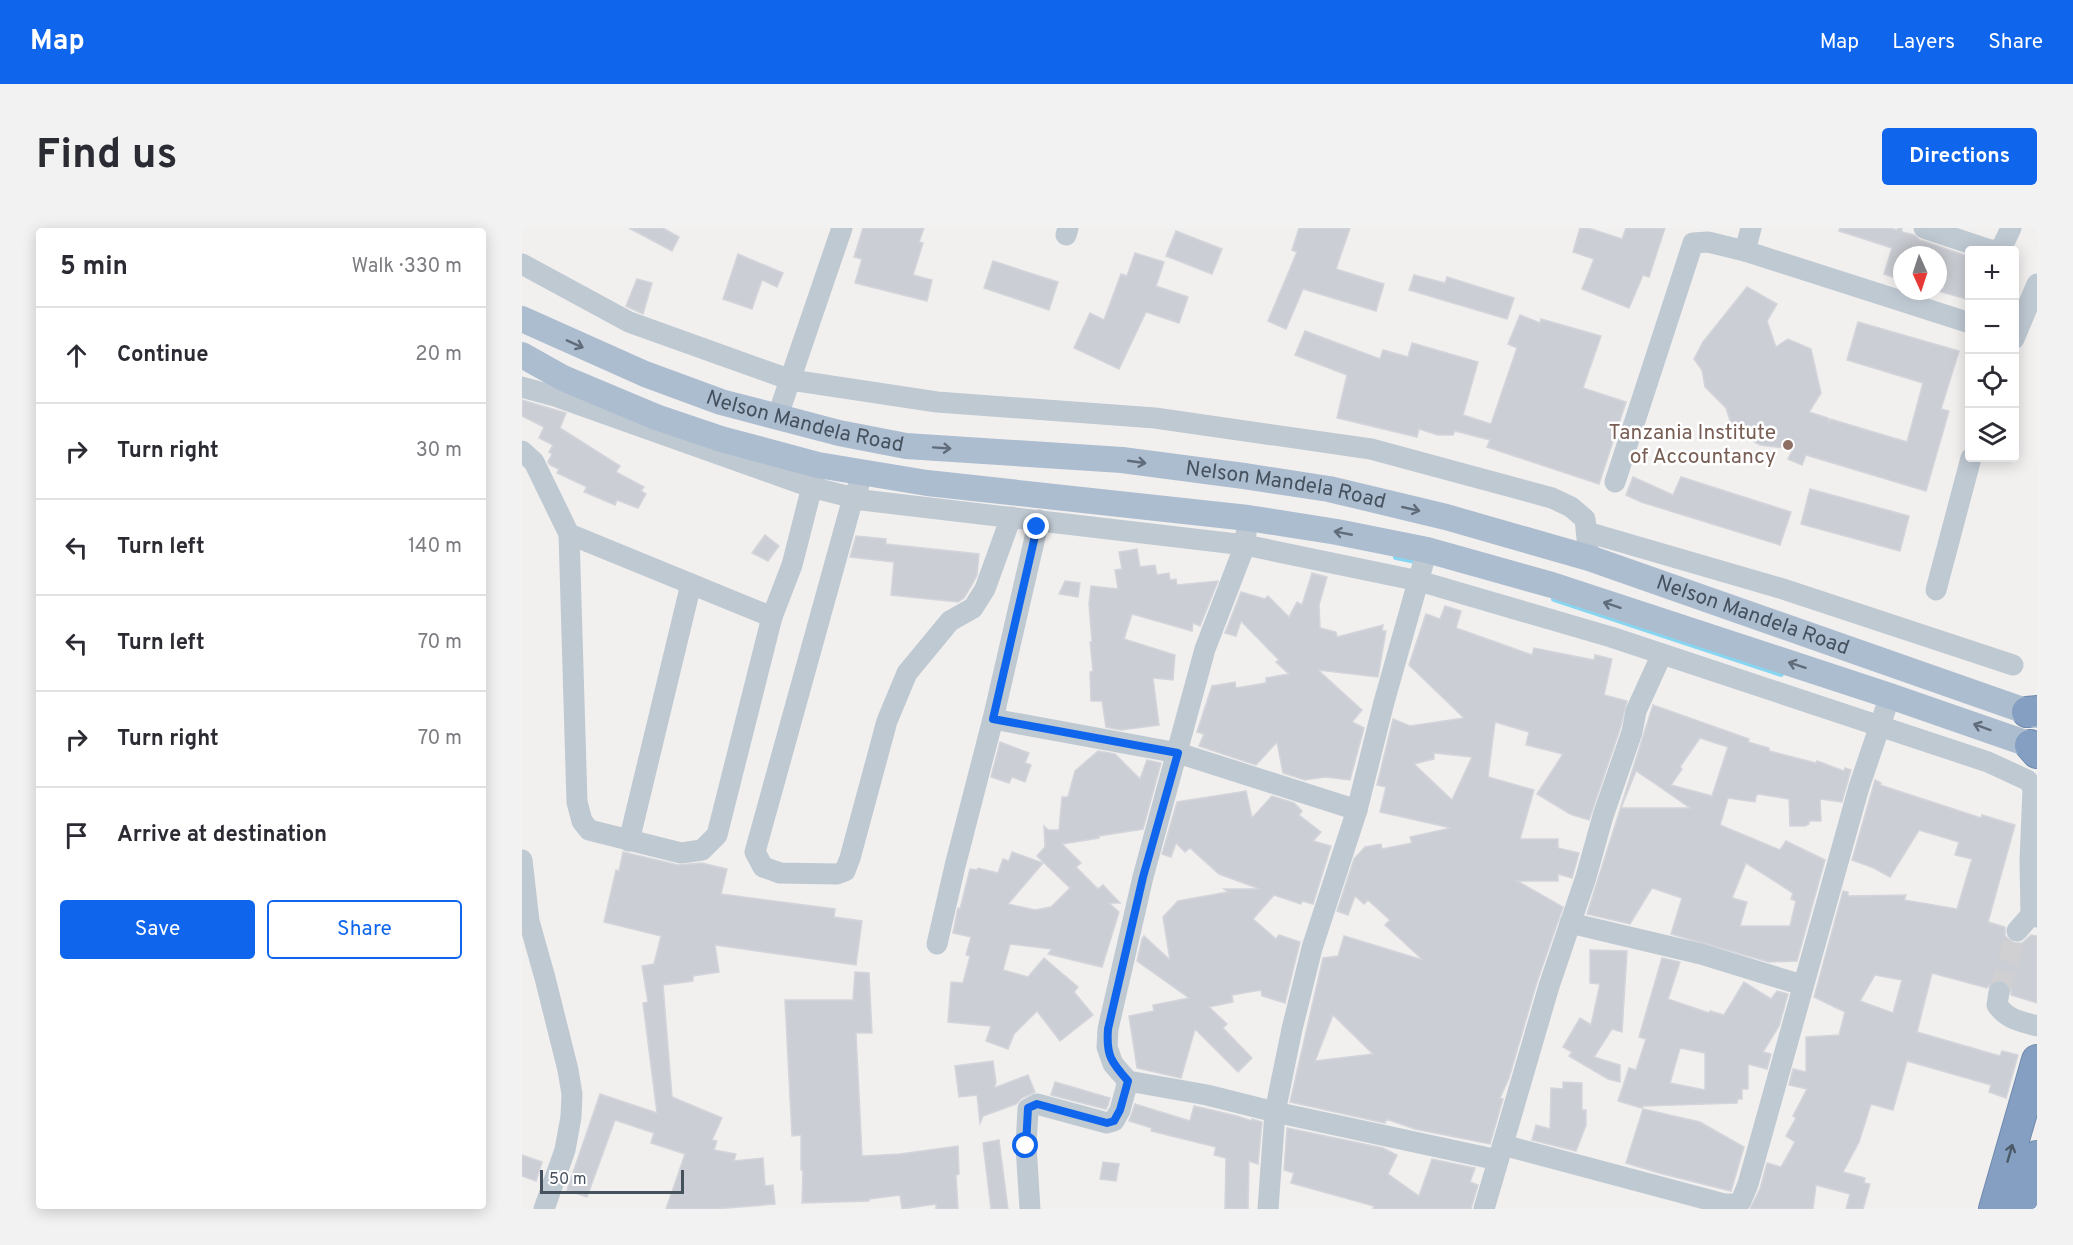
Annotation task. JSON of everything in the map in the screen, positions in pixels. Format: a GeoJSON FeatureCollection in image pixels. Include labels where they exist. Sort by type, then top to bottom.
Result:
{"type":"FeatureCollection","features":[{"type":"Feature","properties":{"kind":"highway"},"geometry":{"type":"LineString","coordinates":[[1994,1209],[2037,1060]]}},
{"type":"Feature","properties":{"kind":"highway"},"geometry":{"type":"LineString","coordinates":[[2020,1209],[2037,1156]]}},
{"type":"Feature","properties":{"kind":"main road","name":"Nelson Mandela Road"},"geometry":{"type":"LineString","coordinates":[[522,319],[645,374],[721,402],[839,433],[906,446],[1122,460],[1329,489],[1446,517],[1589,558],[2034,712]]}},
{"type":"Feature","properties":{"kind":"main road","name":"Nelson Mandela Road"},"geometry":{"type":"LineString","coordinates":[[522,355],[563,378],[656,417],[721,439],[815,476],[864,474],[1248,518],[1427,550],[1552,585],[1890,696],[2035,749]]}},
{"type":"Feature","properties":{"kind":"street"},"geometry":{"type":"LineString","coordinates":[[777,418],[842,228]]}},
{"type":"Feature","properties":{"kind":"street"},"geometry":{"type":"LineString","coordinates":[[1744,250],[1751,228]]}},
{"type":"Feature","properties":{"kind":"street"},"geometry":{"type":"LineString","coordinates":[[1924,228],[1990,250],[1999,250],[2011,228]]}},
{"type":"Feature","properties":{"kind":"street"},"geometry":{"type":"LineString","coordinates":[[1615,483],[1693,243],[1708,242],[1744,250],[1965,321]]}},
{"type":"Feature","properties":{"kind":"street"},"geometry":{"type":"LineString","coordinates":[[522,264],[629,322],[791,380],[937,402],[1155,418],[1371,449],[1552,498],[1571,507],[1585,519],[1589,558]]}},
{"type":"Feature","properties":{"kind":"street"},"geometry":{"type":"LineString","coordinates":[[2019,328],[2037,284]]}},
{"type":"Feature","properties":{"kind":"street"},"geometry":{"type":"LineString","coordinates":[[522,387],[815,476],[853,498],[1245,545],[1419,581],[1662,654],[1988,762],[2027,780],[2033,789],[2028,921]]}},
{"type":"Feature","properties":{"kind":"street"},"geometry":{"type":"LineString","coordinates":[[522,451],[534,462],[569,534],[577,802],[582,821],[589,830],[681,854],[702,850],[717,835],[772,617],[792,565],[815,476]]}},
{"type":"Feature","properties":{"kind":"street"},"geometry":{"type":"LineString","coordinates":[[1936,590],[1970,462]]}},
{"type":"Feature","properties":{"kind":"street"},"geometry":{"type":"LineString","coordinates":[[864,474],[853,498],[755,852],[763,867],[780,873],[828,875],[845,871],[887,721],[908,673],[950,621],[973,608],[985,589],[1011,517]]}},
{"type":"Feature","properties":{"kind":"street"},"geometry":{"type":"LineString","coordinates":[[1248,518],[1245,545],[1205,649],[1143,877],[1108,1029],[1107,1047],[1113,1064],[1128,1081],[1207,1095],[1275,1112],[1500,1153],[1724,1204],[1741,1202],[1748,1184],[1859,787],[1890,696]]}},
{"type":"Feature","properties":{"kind":"street"},"geometry":{"type":"LineString","coordinates":[[937,944],[993,719],[1039,520]]}},
{"type":"Feature","properties":{"kind":"street"},"geometry":{"type":"LineString","coordinates":[[1587,532],[1783,589],[2013,666]]}},
{"type":"Feature","properties":{"kind":"street"},"geometry":{"type":"LineString","coordinates":[[569,534],[772,617]]}},
{"type":"Feature","properties":{"kind":"street"},"geometry":{"type":"LineString","coordinates":[[1268,1209],[1275,1112],[1292,1029],[1312,948],[1357,810],[1384,702],[1427,550]]}},
{"type":"Feature","properties":{"kind":"street"},"geometry":{"type":"LineString","coordinates":[[629,841],[691,584]]}},
{"type":"Feature","properties":{"kind":"street"},"geometry":{"type":"LineString","coordinates":[[1484,1209],[1546,998],[1632,732],[1636,711],[1662,654]]}},
{"type":"Feature","properties":{"kind":"street"},"geometry":{"type":"LineString","coordinates":[[993,719],[1178,753],[1357,810]]}},
{"type":"Feature","properties":{"kind":"street"},"geometry":{"type":"LineString","coordinates":[[522,860],[529,921],[568,1070],[572,1094],[571,1117],[565,1150],[544,1209]]}},
{"type":"Feature","properties":{"kind":"street"},"geometry":{"type":"LineString","coordinates":[[1570,923],[1701,954],[1802,985]]}},
{"type":"Feature","properties":{"kind":"street"},"geometry":{"type":"LineString","coordinates":[[1999,992],[1997,1005],[2004,1014],[2012,1019],[2037,1026]]}},
{"type":"Feature","properties":{"kind":"street"},"geometry":{"type":"LineString","coordinates":[[1030,1209],[1026,1146],[1028,1108],[1037,1104],[1107,1123],[1114,1121],[1120,1110],[1128,1081]]}},
{"type":"Feature","properties":{"kind":"building"},"geometry":{"type":"Polygon","coordinates":[[[629,228],[663,228],[679,237],[672,251],[629,228]]]}},
{"type":"Feature","properties":{"kind":"building"},"geometry":{"type":"Polygon","coordinates":[[[863,228],[924,228],[919,242],[923,243],[913,275],[932,280],[927,301],[855,283],[862,259],[854,257],[863,228]]]}},
{"type":"Feature","properties":{"kind":"building"},"geometry":{"type":"Polygon","coordinates":[[[1299,228],[1350,228],[1336,269],[1384,284],[1376,311],[1303,289],[1286,329],[1268,321],[1297,252],[1292,250],[1299,228]]]}},
{"type":"Feature","properties":{"kind":"building"},"geometry":{"type":"Polygon","coordinates":[[[1580,228],[1588,228],[1622,239],[1626,228],[1665,228],[1649,277],[1643,275],[1629,308],[1582,289],[1594,259],[1573,252],[1580,228]]]}},
{"type":"Feature","properties":{"kind":"building"},"geometry":{"type":"Polygon","coordinates":[[[1840,228],[1897,230],[1902,228],[1902,232],[1938,246],[1893,246],[1893,277],[1884,274],[1892,248],[1839,231],[1840,228]]]}},
{"type":"Feature","properties":{"kind":"building"},"geometry":{"type":"Polygon","coordinates":[[[1176,231],[1222,249],[1212,274],[1166,256],[1176,231]]]}},
{"type":"Feature","properties":{"kind":"building"},"geometry":{"type":"Polygon","coordinates":[[[1947,249],[1965,255],[1965,299],[1947,294],[1947,249]]]}},
{"type":"Feature","properties":{"kind":"building"},"geometry":{"type":"Polygon","coordinates":[[[1135,253],[1164,262],[1156,286],[1188,297],[1179,323],[1146,312],[1119,369],[1074,348],[1090,313],[1104,320],[1121,274],[1127,276],[1135,253]]]}},
{"type":"Feature","properties":{"kind":"building"},"geometry":{"type":"Polygon","coordinates":[[[738,254],[783,273],[777,287],[762,280],[752,309],[723,299],[738,254]]]}},
{"type":"Feature","properties":{"kind":"building"},"geometry":{"type":"Polygon","coordinates":[[[993,261],[1058,282],[1049,310],[984,288],[993,261]]]}},
{"type":"Feature","properties":{"kind":"building"},"geometry":{"type":"Polygon","coordinates":[[[1414,275],[1445,283],[1447,277],[1514,298],[1507,319],[1409,290],[1414,275]]]}},
{"type":"Feature","properties":{"kind":"building"},"geometry":{"type":"Polygon","coordinates":[[[637,279],[652,283],[643,314],[626,306],[637,279]]]}},
{"type":"Feature","properties":{"kind":"building"},"geometry":{"type":"Polygon","coordinates":[[[1747,287],[1777,304],[1767,321],[1776,347],[1788,339],[1811,349],[1821,393],[1809,412],[1828,418],[1829,422],[1830,419],[1907,442],[1923,383],[1847,360],[1858,322],[1959,351],[1941,409],[1949,411],[1926,491],[1806,455],[1802,465],[1788,459],[1793,449],[1760,445],[1733,430],[1726,408],[1705,387],[1702,370],[1694,359],[1703,342],[1747,287]]]}},
{"type":"Feature","properties":{"kind":"building"},"geometry":{"type":"Polygon","coordinates":[[[1520,315],[1540,323],[1541,319],[1601,336],[1583,388],[1626,402],[1599,484],[1487,447],[1490,440],[1455,431],[1453,435],[1438,435],[1419,429],[1417,437],[1337,418],[1347,375],[1295,355],[1305,331],[1380,359],[1383,350],[1408,357],[1412,343],[1478,362],[1463,415],[1491,424],[1517,348],[1508,344],[1520,315]]]}},
{"type":"Feature","properties":{"kind":"building"},"geometry":{"type":"Polygon","coordinates":[[[522,400],[566,413],[560,428],[620,466],[616,472],[644,487],[641,491],[646,494],[638,508],[617,500],[615,505],[584,492],[587,487],[557,473],[559,469],[548,462],[552,454],[549,452],[553,445],[539,438],[544,427],[522,416],[522,400]]]}},
{"type":"Feature","properties":{"kind":"building"},"geometry":{"type":"Polygon","coordinates":[[[1633,477],[1673,495],[1681,477],[1791,512],[1780,545],[1641,502],[1626,495],[1633,477]]]}},
{"type":"Feature","properties":{"kind":"building"},"geometry":{"type":"Polygon","coordinates":[[[1810,489],[1909,516],[1900,551],[1801,524],[1810,489]]]}},
{"type":"Feature","properties":{"kind":"building"},"geometry":{"type":"Polygon","coordinates":[[[765,535],[779,546],[768,561],[752,553],[765,535]]]}},
{"type":"Feature","properties":{"kind":"building"},"geometry":{"type":"Polygon","coordinates":[[[856,536],[886,539],[886,544],[979,554],[977,575],[964,598],[958,602],[891,595],[894,562],[850,557],[856,536]]]}},
{"type":"Feature","properties":{"kind":"building"},"geometry":{"type":"Polygon","coordinates":[[[1137,549],[1140,567],[1155,565],[1157,575],[1169,573],[1170,580],[1176,579],[1177,585],[1218,581],[1200,626],[1193,623],[1192,631],[1132,614],[1124,639],[1175,655],[1173,680],[1153,678],[1159,725],[1121,730],[1106,727],[1102,701],[1091,701],[1090,672],[1093,671],[1089,604],[1091,586],[1118,589],[1115,570],[1122,569],[1119,552],[1137,549]]]}},
{"type":"Feature","properties":{"kind":"building"},"geometry":{"type":"Polygon","coordinates":[[[1312,573],[1327,577],[1319,605],[1320,628],[1336,632],[1337,637],[1383,625],[1382,631],[1386,631],[1378,677],[1318,670],[1362,710],[1352,722],[1364,728],[1350,780],[1325,777],[1305,780],[1283,773],[1277,742],[1256,765],[1199,746],[1204,734],[1197,732],[1212,686],[1235,682],[1236,688],[1266,683],[1266,678],[1289,674],[1276,662],[1279,660],[1241,621],[1236,636],[1225,633],[1241,592],[1265,599],[1268,596],[1289,617],[1297,602],[1302,605],[1312,573]]]}},
{"type":"Feature","properties":{"kind":"building"},"geometry":{"type":"Polygon","coordinates":[[[1065,581],[1080,583],[1078,597],[1059,594],[1065,581]]]}},
{"type":"Feature","properties":{"kind":"building"},"geometry":{"type":"Polygon","coordinates":[[[1445,606],[1461,611],[1456,628],[1532,655],[1534,648],[1594,660],[1595,655],[1612,659],[1604,695],[1627,701],[1620,729],[1589,820],[1570,814],[1537,794],[1563,754],[1526,745],[1529,732],[1495,722],[1488,777],[1534,790],[1520,839],[1558,839],[1558,848],[1579,853],[1572,878],[1558,874],[1558,881],[1517,881],[1563,907],[1537,982],[1509,1078],[1500,1098],[1503,1099],[1490,1144],[1415,1129],[1386,1119],[1385,1123],[1290,1102],[1323,958],[1338,956],[1344,936],[1423,960],[1385,925],[1390,920],[1368,900],[1364,904],[1355,896],[1348,915],[1337,911],[1354,859],[1365,847],[1381,844],[1382,849],[1412,843],[1410,837],[1451,828],[1380,812],[1386,787],[1377,785],[1393,719],[1410,726],[1464,718],[1409,665],[1426,614],[1440,619],[1445,606]],[[1434,753],[1434,759],[1414,764],[1452,800],[1472,757],[1434,753]],[[1333,1015],[1315,1061],[1373,1054],[1333,1015]]]}},
{"type":"Feature","properties":{"kind":"building"},"geometry":{"type":"Polygon","coordinates":[[[1653,705],[1749,739],[1748,742],[1769,748],[1769,751],[1816,763],[1817,761],[1844,771],[1845,768],[1851,770],[1842,802],[1820,799],[1821,821],[1809,821],[1809,824],[1805,826],[1790,826],[1789,799],[1758,794],[1755,802],[1728,798],[1720,825],[1780,850],[1786,841],[1825,860],[1797,961],[1769,962],[1671,934],[1682,898],[1652,888],[1630,924],[1587,914],[1653,705]],[[1700,738],[1671,785],[1712,796],[1728,747],[1700,738]],[[1636,771],[1621,808],[1690,808],[1636,771]],[[1746,863],[1732,898],[1747,902],[1740,926],[1790,926],[1796,901],[1791,899],[1793,893],[1746,863]]]}},
{"type":"Feature","properties":{"kind":"building"},"geometry":{"type":"Polygon","coordinates":[[[1000,742],[1029,753],[1025,763],[1031,765],[1025,782],[1012,777],[1009,783],[991,777],[1000,742]]]}},
{"type":"Feature","properties":{"kind":"building"},"geometry":{"type":"Polygon","coordinates":[[[1098,751],[1115,754],[1140,779],[1147,760],[1161,763],[1143,829],[1062,844],[1081,863],[1076,867],[1098,889],[1103,885],[1120,903],[1109,903],[1119,912],[1102,967],[1048,954],[1052,949],[1010,944],[1003,970],[1028,977],[1044,958],[1078,987],[1074,992],[1093,1015],[1060,1041],[1037,1011],[1014,1034],[1008,1049],[986,1041],[991,1026],[948,1022],[951,982],[963,983],[970,956],[966,955],[971,937],[953,933],[958,908],[960,909],[970,869],[977,870],[978,868],[998,873],[1003,859],[1009,861],[1012,852],[1043,863],[1008,904],[1035,910],[1051,907],[1070,888],[1037,856],[1045,847],[1044,826],[1048,830],[1059,830],[1062,797],[1068,797],[1075,771],[1098,751]]]}},
{"type":"Feature","properties":{"kind":"building"},"geometry":{"type":"Polygon","coordinates":[[[1875,780],[1881,783],[1880,785],[1981,818],[1982,815],[2015,825],[1988,922],[2005,927],[2005,936],[2014,943],[2022,943],[2031,935],[2037,936],[2037,1003],[2011,995],[2011,987],[2002,980],[1994,980],[1987,988],[1932,973],[1917,1032],[2000,1056],[2002,1051],[2018,1055],[2006,1098],[1989,1092],[1991,1085],[1907,1061],[1893,1110],[1871,1104],[1859,1142],[1843,1172],[1865,1178],[1864,1183],[1870,1184],[1863,1209],[1846,1209],[1850,1194],[1816,1185],[1813,1209],[1750,1209],[1760,1189],[1767,1163],[1781,1167],[1795,1142],[1786,1136],[1807,1089],[1789,1085],[1793,1069],[1806,1072],[1806,1037],[1839,1035],[1845,1012],[1814,997],[1843,891],[1848,892],[1848,896],[1906,895],[1904,900],[1957,909],[1972,859],[1955,855],[1959,842],[1919,830],[1890,877],[1852,860],[1875,780]],[[1875,975],[1860,1001],[1893,1013],[1902,980],[1875,975]]]}},
{"type":"Feature","properties":{"kind":"building"},"geometry":{"type":"Polygon","coordinates":[[[1246,791],[1252,818],[1272,796],[1294,803],[1302,811],[1299,815],[1321,832],[1313,841],[1331,846],[1313,904],[1302,901],[1301,904],[1274,895],[1253,919],[1276,939],[1279,935],[1300,942],[1285,1003],[1262,996],[1261,990],[1232,995],[1233,1002],[1209,1007],[1227,1024],[1223,1028],[1252,1058],[1238,1072],[1195,1029],[1181,1078],[1137,1068],[1129,1016],[1154,1011],[1153,1005],[1189,998],[1137,961],[1144,936],[1170,960],[1163,917],[1178,901],[1228,892],[1224,889],[1260,889],[1219,874],[1190,848],[1185,852],[1176,843],[1171,857],[1162,854],[1177,802],[1246,791]]]}},
{"type":"Feature","properties":{"kind":"building"},"geometry":{"type":"Polygon","coordinates":[[[623,852],[678,865],[702,863],[727,869],[721,894],[835,909],[834,917],[862,921],[856,965],[715,945],[719,972],[693,976],[693,981],[663,985],[672,1097],[722,1118],[712,1140],[717,1141],[714,1150],[736,1154],[734,1161],[763,1158],[765,1186],[773,1185],[775,1204],[715,1209],[666,1209],[685,1154],[651,1143],[654,1133],[615,1120],[587,1197],[567,1190],[600,1094],[657,1113],[643,1003],[648,1002],[642,966],[654,964],[661,936],[604,922],[616,870],[619,871],[623,852]]]}},
{"type":"Feature","properties":{"kind":"building"},"geometry":{"type":"Polygon","coordinates":[[[1590,950],[1627,951],[1622,1032],[1612,1029],[1594,1057],[1620,1065],[1620,1082],[1608,1079],[1569,1056],[1572,1052],[1563,1047],[1580,1018],[1591,1025],[1600,984],[1590,983],[1590,950]]]}},
{"type":"Feature","properties":{"kind":"building"},"geometry":{"type":"Polygon","coordinates":[[[1662,958],[1680,962],[1668,999],[1709,1013],[1710,1011],[1724,1015],[1744,982],[1771,999],[1777,991],[1788,994],[1779,1026],[1763,1052],[1771,1054],[1767,1069],[1748,1064],[1748,1089],[1742,1089],[1742,1099],[1738,1099],[1737,1103],[1643,1106],[1642,1108],[1618,1101],[1629,1068],[1636,1070],[1646,1039],[1639,1037],[1662,958]],[[1680,1048],[1670,1083],[1705,1090],[1705,1053],[1680,1048]]]}},
{"type":"Feature","properties":{"kind":"building"},"geometry":{"type":"Polygon","coordinates":[[[855,972],[869,973],[872,1033],[856,1033],[862,1156],[900,1154],[958,1146],[959,1174],[956,1175],[958,1209],[936,1209],[936,1204],[902,1209],[900,1195],[869,1199],[869,1201],[802,1203],[801,1135],[792,1136],[785,1000],[853,1000],[855,972]]]}},
{"type":"Feature","properties":{"kind":"building"},"geometry":{"type":"Polygon","coordinates":[[[993,1061],[996,1082],[994,1088],[1028,1075],[1035,1092],[1022,1098],[1016,1104],[983,1116],[980,1123],[977,1095],[959,1097],[955,1066],[993,1061]]]}},
{"type":"Feature","properties":{"kind":"building"},"geometry":{"type":"Polygon","coordinates":[[[1055,1082],[1110,1098],[1108,1105],[1106,1109],[1051,1095],[1055,1082]]]}},
{"type":"Feature","properties":{"kind":"building"},"geometry":{"type":"Polygon","coordinates":[[[1563,1082],[1582,1083],[1582,1110],[1586,1110],[1586,1125],[1576,1151],[1532,1140],[1536,1125],[1550,1129],[1551,1088],[1563,1089],[1563,1082]]]}},
{"type":"Feature","properties":{"kind":"building"},"geometry":{"type":"Polygon","coordinates":[[[1135,1104],[1190,1121],[1194,1106],[1262,1122],[1258,1164],[1249,1161],[1248,1209],[1225,1209],[1226,1158],[1214,1155],[1216,1147],[1151,1131],[1152,1128],[1129,1121],[1135,1104]]]}},
{"type":"Feature","properties":{"kind":"building"},"geometry":{"type":"Polygon","coordinates":[[[1643,1109],[1700,1122],[1744,1147],[1731,1191],[1626,1163],[1643,1109]]]}},
{"type":"Feature","properties":{"kind":"building"},"geometry":{"type":"Polygon","coordinates":[[[1287,1128],[1383,1148],[1397,1155],[1388,1174],[1419,1196],[1432,1159],[1475,1168],[1470,1182],[1478,1185],[1471,1209],[1373,1209],[1374,1206],[1291,1183],[1294,1173],[1284,1170],[1287,1128]]]}},
{"type":"Feature","properties":{"kind":"building"},"geometry":{"type":"Polygon","coordinates":[[[999,1140],[1008,1209],[991,1209],[983,1143],[999,1140]]]}},
{"type":"Feature","properties":{"kind":"building"},"geometry":{"type":"Polygon","coordinates":[[[522,1155],[542,1162],[536,1181],[522,1176],[522,1155]]]}},
{"type":"Feature","properties":{"kind":"building"},"geometry":{"type":"Polygon","coordinates":[[[1103,1162],[1119,1164],[1116,1181],[1100,1179],[1103,1162]]]}},
{"type":"Feature","properties":{"kind":"waterway"},"geometry":{"type":"LineString","coordinates":[[1396,557],[1421,562]]}},
{"type":"Feature","properties":{"kind":"waterway"},"geometry":{"type":"LineString","coordinates":[[1554,599],[1781,674]]}},
{"type":"Feature","properties":{"kind":"tunnel"},"geometry":{"type":"LineString","coordinates":[[1999,992],[2017,931]]}},
{"type":"Feature","properties":{"kind":"place","name":"Tanzania Institute of Accountancy"},"geometry":{"type":"Point","coordinates":[1788,445]}},
{"type":"Feature","properties":{"kind":"route"},"geometry":{"type":"LineString","coordinates":[[1026,1146],[1028,1108],[1037,1104],[1107,1123],[1114,1121],[1120,1110],[1128,1081],[1113,1064],[1107,1047],[1108,1029],[1143,877],[1178,753],[993,719],[1037,527]]}}]}
